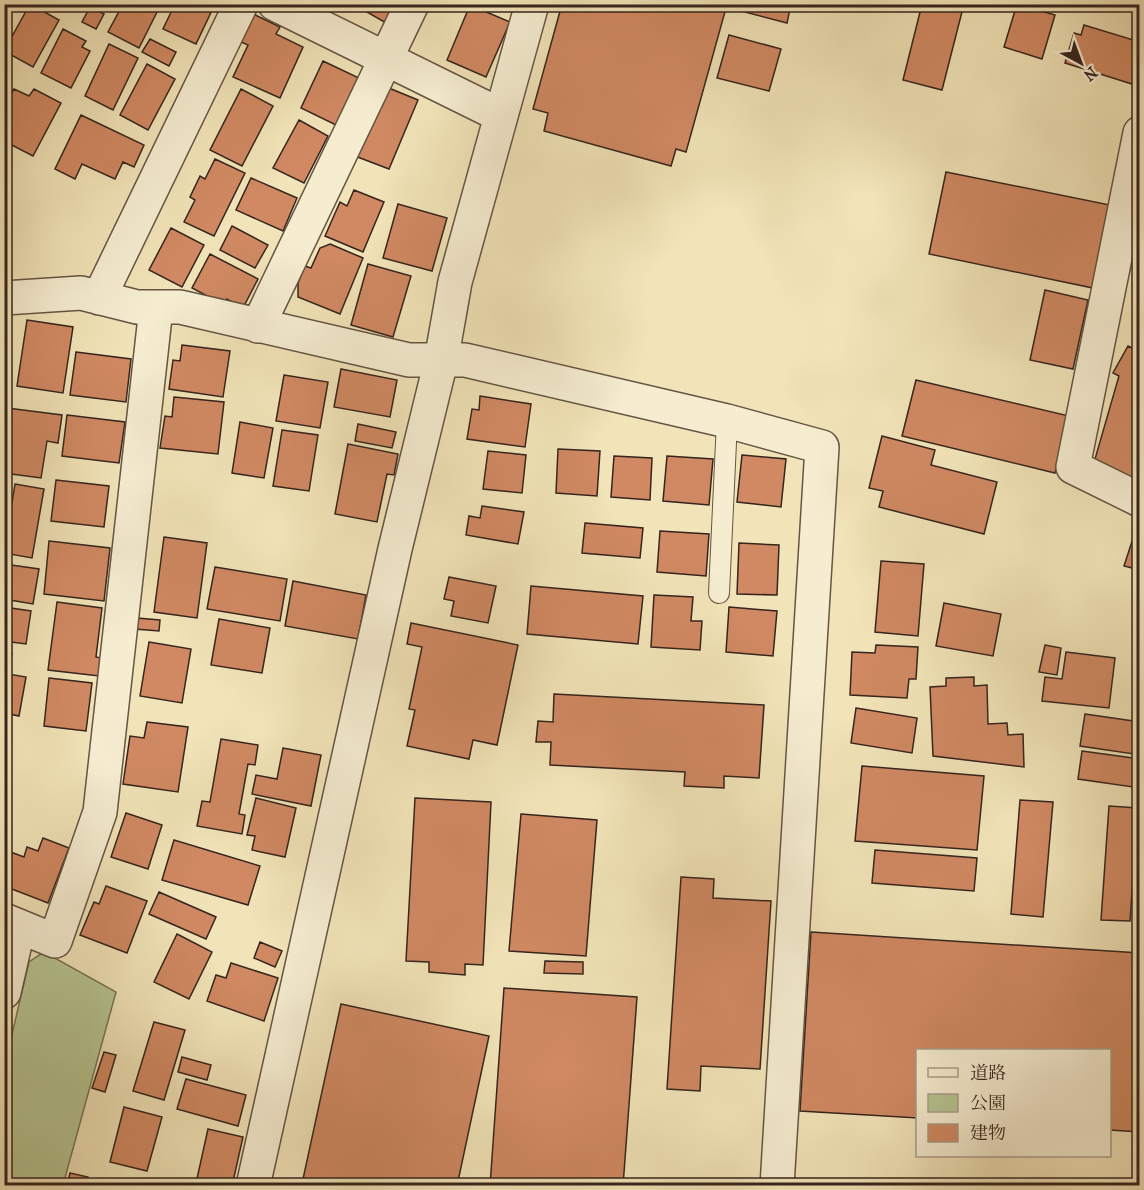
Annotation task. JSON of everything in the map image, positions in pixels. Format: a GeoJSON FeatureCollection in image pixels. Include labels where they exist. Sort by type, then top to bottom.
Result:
{"type":"FeatureCollection","features":[{"type":"Feature","properties":{"kind":"street"},"geometry":{"type":"LineString","coordinates":[[99,298],[241,4]]}},
{"type":"Feature","properties":{"kind":"street"},"geometry":{"type":"LineString","coordinates":[[275,4],[500,115]]}},
{"type":"Feature","properties":{"kind":"street"},"geometry":{"type":"LineString","coordinates":[[258,326],[412,4]]}},
{"type":"Feature","properties":{"kind":"street"},"geometry":{"type":"LineString","coordinates":[[253,1185],[395,549],[441,361],[455,282],[532,4]]}},
{"type":"Feature","properties":{"kind":"street"},"geometry":{"type":"LineString","coordinates":[[1140,133],[1073,466],[1140,500]]}},
{"type":"Feature","properties":{"kind":"street"},"geometry":{"type":"LineString","coordinates":[[4,298],[81,293],[156,308],[180,307],[409,360],[465,360],[727,421],[822,447],[777,1185]]}},
{"type":"Feature","properties":{"kind":"street"},"geometry":{"type":"LineString","coordinates":[[4,992],[12,922],[55,941],[100,812],[156,308]]}},
{"type":"Feature","properties":{"kind":"lane"},"geometry":{"type":"LineString","coordinates":[[719,593],[727,421]]}},
{"type":"Feature","properties":{"kind":"green space"},"geometry":{"type":"Polygon","coordinates":[[[44,952],[116,992],[63,1185],[5,1186],[5,1064],[29,962],[44,952]]]}},
{"type":"Feature","properties":{"kind":"building"},"geometry":{"type":"Polygon","coordinates":[[[30,4],[59,20],[33,67],[4,51],[30,4]]]}},
{"type":"Feature","properties":{"kind":"building"},"geometry":{"type":"Polygon","coordinates":[[[123,4],[161,4],[139,48],[108,32],[123,4]]]}},
{"type":"Feature","properties":{"kind":"building"},"geometry":{"type":"Polygon","coordinates":[[[175,4],[215,4],[196,44],[163,29],[175,4]]]}},
{"type":"Feature","properties":{"kind":"building"},"geometry":{"type":"Polygon","coordinates":[[[353,4],[395,4],[386,23],[353,4]]]}},
{"type":"Feature","properties":{"kind":"building"},"geometry":{"type":"Polygon","coordinates":[[[562,4],[714,4],[726,8],[686,152],[676,149],[671,166],[544,131],[548,113],[533,109],[562,4]]]}},
{"type":"Feature","properties":{"kind":"building"},"geometry":{"type":"Polygon","coordinates":[[[739,4],[791,4],[787,23],[737,10],[739,4]]]}},
{"type":"Feature","properties":{"kind":"building"},"geometry":{"type":"Polygon","coordinates":[[[922,4],[964,4],[942,90],[903,80],[922,4]]]}},
{"type":"Feature","properties":{"kind":"building"},"geometry":{"type":"Polygon","coordinates":[[[1017,4],[1055,15],[1042,59],[1004,47],[1017,4]]]}},
{"type":"Feature","properties":{"kind":"building"},"geometry":{"type":"Polygon","coordinates":[[[470,5],[510,22],[486,77],[447,60],[470,5]]]}},
{"type":"Feature","properties":{"kind":"building"},"geometry":{"type":"Polygon","coordinates":[[[90,7],[104,14],[96,29],[82,22],[90,7]]]}},
{"type":"Feature","properties":{"kind":"building"},"geometry":{"type":"Polygon","coordinates":[[[247,11],[280,27],[276,34],[303,47],[280,98],[233,77],[248,45],[235,39],[247,11]]]}},
{"type":"Feature","properties":{"kind":"building"},"geometry":{"type":"Polygon","coordinates":[[[1084,25],[1140,42],[1140,62],[1132,84],[1065,63],[1074,33],[1081,35],[1084,25]]]}},
{"type":"Feature","properties":{"kind":"building"},"geometry":{"type":"Polygon","coordinates":[[[63,29],[86,41],[82,47],[90,51],[71,88],[41,73],[63,29]]]}},
{"type":"Feature","properties":{"kind":"building"},"geometry":{"type":"Polygon","coordinates":[[[729,35],[781,49],[769,91],[717,78],[729,35]]]}},
{"type":"Feature","properties":{"kind":"building"},"geometry":{"type":"Polygon","coordinates":[[[150,39],[176,52],[169,66],[142,52],[150,39]]]}},
{"type":"Feature","properties":{"kind":"building"},"geometry":{"type":"Polygon","coordinates":[[[109,44],[138,58],[113,110],[85,96],[109,44]]]}},
{"type":"Feature","properties":{"kind":"building"},"geometry":{"type":"Polygon","coordinates":[[[323,61],[359,78],[336,125],[301,108],[323,61]]]}},
{"type":"Feature","properties":{"kind":"building"},"geometry":{"type":"Polygon","coordinates":[[[147,64],[175,79],[148,130],[120,115],[147,64]]]}},
{"type":"Feature","properties":{"kind":"building"},"geometry":{"type":"Polygon","coordinates":[[[384,86],[418,100],[389,169],[355,156],[384,86]]]}},
{"type":"Feature","properties":{"kind":"building"},"geometry":{"type":"Polygon","coordinates":[[[14,89],[29,96],[34,89],[61,103],[33,156],[4,141],[4,107],[14,89]]]}},
{"type":"Feature","properties":{"kind":"building"},"geometry":{"type":"Polygon","coordinates":[[[241,89],[273,106],[242,166],[210,150],[241,89]]]}},
{"type":"Feature","properties":{"kind":"building"},"geometry":{"type":"Polygon","coordinates":[[[81,115],[144,145],[134,167],[123,162],[115,179],[82,164],[75,179],[55,169],[81,115]]]}},
{"type":"Feature","properties":{"kind":"building"},"geometry":{"type":"Polygon","coordinates":[[[299,120],[328,136],[304,183],[273,168],[299,120]]]}},
{"type":"Feature","properties":{"kind":"building"},"geometry":{"type":"Polygon","coordinates":[[[215,159],[245,173],[214,236],[184,222],[195,200],[190,197],[200,176],[205,179],[215,159]]]}},
{"type":"Feature","properties":{"kind":"building"},"geometry":{"type":"Polygon","coordinates":[[[946,172],[1110,205],[1093,288],[929,254],[946,172]]]}},
{"type":"Feature","properties":{"kind":"building"},"geometry":{"type":"Polygon","coordinates":[[[251,178],[297,198],[283,231],[236,210],[251,178]]]}},
{"type":"Feature","properties":{"kind":"building"},"geometry":{"type":"Polygon","coordinates":[[[354,190],[384,202],[363,252],[325,236],[340,202],[347,206],[354,190]]]}},
{"type":"Feature","properties":{"kind":"building"},"geometry":{"type":"Polygon","coordinates":[[[398,204],[447,218],[432,271],[383,258],[398,204]]]}},
{"type":"Feature","properties":{"kind":"building"},"geometry":{"type":"Polygon","coordinates":[[[232,226],[268,245],[255,268],[220,250],[232,226]]]}},
{"type":"Feature","properties":{"kind":"building"},"geometry":{"type":"Polygon","coordinates":[[[171,228],[204,245],[182,287],[149,270],[171,228]]]}},
{"type":"Feature","properties":{"kind":"building"},"geometry":{"type":"Polygon","coordinates":[[[330,244],[363,258],[340,314],[298,297],[298,283],[305,266],[311,268],[320,248],[330,244]]]}},
{"type":"Feature","properties":{"kind":"building"},"geometry":{"type":"Polygon","coordinates":[[[210,254],[258,279],[243,308],[227,299],[224,305],[192,288],[210,254]]]}},
{"type":"Feature","properties":{"kind":"building"},"geometry":{"type":"Polygon","coordinates":[[[368,264],[411,276],[393,337],[351,325],[368,264]]]}},
{"type":"Feature","properties":{"kind":"building"},"geometry":{"type":"Polygon","coordinates":[[[1045,290],[1088,300],[1073,369],[1030,360],[1045,290]]]}},
{"type":"Feature","properties":{"kind":"building"},"geometry":{"type":"Polygon","coordinates":[[[27,320],[73,327],[63,393],[17,386],[27,320]]]}},
{"type":"Feature","properties":{"kind":"building"},"geometry":{"type":"Polygon","coordinates":[[[182,345],[230,351],[223,397],[169,389],[173,360],[180,361],[182,345]]]}},
{"type":"Feature","properties":{"kind":"building"},"geometry":{"type":"Polygon","coordinates":[[[1128,346],[1140,352],[1140,482],[1095,459],[1119,376],[1113,373],[1128,346]]]}},
{"type":"Feature","properties":{"kind":"building"},"geometry":{"type":"Polygon","coordinates":[[[76,352],[131,359],[126,402],[70,395],[76,352]]]}},
{"type":"Feature","properties":{"kind":"building"},"geometry":{"type":"Polygon","coordinates":[[[341,369],[397,380],[390,417],[334,407],[341,369]]]}},
{"type":"Feature","properties":{"kind":"building"},"geometry":{"type":"Polygon","coordinates":[[[284,375],[328,382],[320,428],[276,421],[284,375]]]}},
{"type":"Feature","properties":{"kind":"building"},"geometry":{"type":"Polygon","coordinates":[[[916,380],[1069,416],[1055,473],[902,436],[916,380]]]}},
{"type":"Feature","properties":{"kind":"building"},"geometry":{"type":"Polygon","coordinates":[[[480,396],[531,404],[525,447],[467,439],[472,409],[479,410],[480,396]]]}},
{"type":"Feature","properties":{"kind":"building"},"geometry":{"type":"Polygon","coordinates":[[[174,397],[224,402],[218,454],[160,448],[165,416],[172,417],[174,397]]]}},
{"type":"Feature","properties":{"kind":"building"},"geometry":{"type":"Polygon","coordinates":[[[7,408],[62,415],[58,443],[47,441],[41,478],[4,473],[7,408]]]}},
{"type":"Feature","properties":{"kind":"building"},"geometry":{"type":"Polygon","coordinates":[[[67,415],[125,422],[119,463],[62,456],[67,415]]]}},
{"type":"Feature","properties":{"kind":"building"},"geometry":{"type":"Polygon","coordinates":[[[240,422],[273,428],[264,478],[232,473],[240,422]]]}},
{"type":"Feature","properties":{"kind":"building"},"geometry":{"type":"Polygon","coordinates":[[[358,424],[396,432],[392,448],[355,441],[358,424]]]}},
{"type":"Feature","properties":{"kind":"building"},"geometry":{"type":"Polygon","coordinates":[[[282,430],[318,435],[309,491],[273,486],[282,430]]]}},
{"type":"Feature","properties":{"kind":"building"},"geometry":{"type":"Polygon","coordinates":[[[882,436],[935,450],[931,465],[997,482],[984,534],[879,507],[883,491],[869,488],[882,436]]]}},
{"type":"Feature","properties":{"kind":"building"},"geometry":{"type":"Polygon","coordinates":[[[348,444],[398,454],[394,475],[387,474],[377,522],[335,514],[348,444]]]}},
{"type":"Feature","properties":{"kind":"building"},"geometry":{"type":"Polygon","coordinates":[[[558,449],[600,451],[597,496],[556,493],[558,449]]]}},
{"type":"Feature","properties":{"kind":"building"},"geometry":{"type":"Polygon","coordinates":[[[488,451],[526,455],[522,493],[483,489],[488,451]]]}},
{"type":"Feature","properties":{"kind":"building"},"geometry":{"type":"Polygon","coordinates":[[[742,455],[786,459],[781,507],[737,502],[742,455]]]}},
{"type":"Feature","properties":{"kind":"building"},"geometry":{"type":"Polygon","coordinates":[[[614,456],[652,458],[650,500],[611,497],[614,456]]]}},
{"type":"Feature","properties":{"kind":"building"},"geometry":{"type":"Polygon","coordinates":[[[667,456],[713,459],[709,505],[663,501],[667,456]]]}},
{"type":"Feature","properties":{"kind":"building"},"geometry":{"type":"Polygon","coordinates":[[[56,480],[109,486],[104,527],[51,521],[56,480]]]}},
{"type":"Feature","properties":{"kind":"building"},"geometry":{"type":"Polygon","coordinates":[[[15,484],[44,489],[32,558],[4,553],[15,484]]]}},
{"type":"Feature","properties":{"kind":"building"},"geometry":{"type":"Polygon","coordinates":[[[482,506],[524,512],[518,544],[466,535],[469,516],[480,518],[482,506]]]}},
{"type":"Feature","properties":{"kind":"building"},"geometry":{"type":"Polygon","coordinates":[[[585,523],[643,528],[640,558],[582,553],[585,523]]]}},
{"type":"Feature","properties":{"kind":"building"},"geometry":{"type":"Polygon","coordinates":[[[1137,526],[1140,526],[1140,570],[1124,566],[1137,526]]]}},
{"type":"Feature","properties":{"kind":"building"},"geometry":{"type":"Polygon","coordinates":[[[660,531],[709,534],[706,576],[657,572],[660,531]]]}},
{"type":"Feature","properties":{"kind":"building"},"geometry":{"type":"Polygon","coordinates":[[[164,537],[207,543],[197,618],[154,612],[164,537]]]}},
{"type":"Feature","properties":{"kind":"building"},"geometry":{"type":"Polygon","coordinates":[[[49,541],[110,548],[104,601],[44,594],[49,541]]]}},
{"type":"Feature","properties":{"kind":"building"},"geometry":{"type":"Polygon","coordinates":[[[739,543],[779,545],[777,595],[737,594],[739,543]]]}},
{"type":"Feature","properties":{"kind":"building"},"geometry":{"type":"Polygon","coordinates":[[[881,561],[924,564],[918,636],[875,632],[881,561]]]}},
{"type":"Feature","properties":{"kind":"building"},"geometry":{"type":"Polygon","coordinates":[[[4,564],[39,569],[33,604],[4,599],[4,564]]]}},
{"type":"Feature","properties":{"kind":"building"},"geometry":{"type":"Polygon","coordinates":[[[215,567],[287,579],[280,621],[207,609],[215,567]]]}},
{"type":"Feature","properties":{"kind":"building"},"geometry":{"type":"Polygon","coordinates":[[[449,577],[496,586],[488,623],[451,616],[454,601],[444,599],[449,577]]]}},
{"type":"Feature","properties":{"kind":"building"},"geometry":{"type":"Polygon","coordinates":[[[293,581],[366,595],[358,639],[285,626],[293,581]]]}},
{"type":"Feature","properties":{"kind":"building"},"geometry":{"type":"Polygon","coordinates":[[[531,586],[643,596],[638,644],[527,634],[531,586]]]}},
{"type":"Feature","properties":{"kind":"building"},"geometry":{"type":"Polygon","coordinates":[[[654,595],[693,597],[691,621],[702,621],[700,650],[651,647],[654,595]]]}},
{"type":"Feature","properties":{"kind":"building"},"geometry":{"type":"Polygon","coordinates":[[[57,602],[102,608],[96,657],[101,658],[99,676],[48,670],[57,602]]]}},
{"type":"Feature","properties":{"kind":"building"},"geometry":{"type":"Polygon","coordinates":[[[944,603],[1001,614],[993,656],[936,646],[944,603]]]}},
{"type":"Feature","properties":{"kind":"building"},"geometry":{"type":"Polygon","coordinates":[[[4,607],[31,611],[26,644],[4,641],[4,607]]]}},
{"type":"Feature","properties":{"kind":"building"},"geometry":{"type":"Polygon","coordinates":[[[729,607],[777,611],[773,656],[726,652],[729,607]]]}},
{"type":"Feature","properties":{"kind":"building"},"geometry":{"type":"Polygon","coordinates":[[[137,618],[160,620],[159,631],[135,629],[137,618]]]}},
{"type":"Feature","properties":{"kind":"building"},"geometry":{"type":"Polygon","coordinates":[[[219,619],[270,628],[262,673],[211,665],[219,619]]]}},
{"type":"Feature","properties":{"kind":"building"},"geometry":{"type":"Polygon","coordinates":[[[411,623],[518,645],[497,745],[473,740],[469,759],[407,746],[415,710],[409,709],[422,647],[407,644],[411,623]]]}},
{"type":"Feature","properties":{"kind":"building"},"geometry":{"type":"Polygon","coordinates":[[[149,642],[191,649],[182,703],[140,696],[149,642]]]}},
{"type":"Feature","properties":{"kind":"building"},"geometry":{"type":"Polygon","coordinates":[[[876,645],[918,647],[916,679],[909,679],[907,698],[850,695],[852,652],[875,653],[876,645]]]}},
{"type":"Feature","properties":{"kind":"building"},"geometry":{"type":"Polygon","coordinates":[[[1045,645],[1061,648],[1057,675],[1039,672],[1045,645]]]}},
{"type":"Feature","properties":{"kind":"building"},"geometry":{"type":"Polygon","coordinates":[[[4,651],[12,653],[8,674],[26,677],[19,716],[4,713],[4,651]]]}},
{"type":"Feature","properties":{"kind":"building"},"geometry":{"type":"Polygon","coordinates":[[[1066,652],[1115,658],[1109,708],[1042,701],[1045,677],[1062,679],[1066,652]]]}},
{"type":"Feature","properties":{"kind":"building"},"geometry":{"type":"Polygon","coordinates":[[[974,677],[974,686],[987,685],[988,724],[1007,723],[1008,735],[1023,734],[1024,767],[933,756],[930,687],[946,686],[946,678],[974,677]]]}},
{"type":"Feature","properties":{"kind":"building"},"geometry":{"type":"Polygon","coordinates":[[[49,678],[92,683],[86,731],[44,726],[49,678]]]}},
{"type":"Feature","properties":{"kind":"building"},"geometry":{"type":"Polygon","coordinates":[[[554,694],[764,705],[759,778],[724,776],[724,788],[684,786],[685,772],[550,765],[551,742],[536,742],[538,721],[553,722],[554,694]]]}},
{"type":"Feature","properties":{"kind":"building"},"geometry":{"type":"Polygon","coordinates":[[[856,708],[917,718],[912,753],[851,743],[856,708]]]}},
{"type":"Feature","properties":{"kind":"building"},"geometry":{"type":"Polygon","coordinates":[[[1085,714],[1140,722],[1134,754],[1080,746],[1085,714]]]}},
{"type":"Feature","properties":{"kind":"building"},"geometry":{"type":"Polygon","coordinates":[[[147,722],[188,727],[178,792],[123,784],[130,736],[144,738],[147,722]]]}},
{"type":"Feature","properties":{"kind":"building"},"geometry":{"type":"Polygon","coordinates":[[[221,739],[258,745],[255,765],[248,764],[239,814],[245,815],[242,834],[197,826],[202,801],[210,802],[221,739]]]}},
{"type":"Feature","properties":{"kind":"building"},"geometry":{"type":"Polygon","coordinates":[[[283,748],[321,755],[311,806],[252,794],[256,775],[277,779],[283,748]]]}},
{"type":"Feature","properties":{"kind":"building"},"geometry":{"type":"Polygon","coordinates":[[[1082,751],[1140,759],[1140,788],[1078,779],[1082,751]]]}},
{"type":"Feature","properties":{"kind":"building"},"geometry":{"type":"Polygon","coordinates":[[[862,766],[984,776],[977,850],[855,841],[862,766]]]}},
{"type":"Feature","properties":{"kind":"building"},"geometry":{"type":"Polygon","coordinates":[[[256,798],[296,808],[285,857],[252,850],[255,836],[247,835],[256,798]]]}},
{"type":"Feature","properties":{"kind":"building"},"geometry":{"type":"Polygon","coordinates":[[[415,798],[491,802],[483,965],[465,964],[465,975],[429,972],[429,962],[406,961],[415,798]]]}},
{"type":"Feature","properties":{"kind":"building"},"geometry":{"type":"Polygon","coordinates":[[[1020,800],[1053,802],[1043,917],[1011,914],[1020,800]]]}},
{"type":"Feature","properties":{"kind":"building"},"geometry":{"type":"Polygon","coordinates":[[[1109,806],[1138,808],[1130,921],[1101,920],[1109,806]]]}},
{"type":"Feature","properties":{"kind":"building"},"geometry":{"type":"Polygon","coordinates":[[[126,813],[162,825],[148,869],[111,857],[126,813]]]}},
{"type":"Feature","properties":{"kind":"building"},"geometry":{"type":"Polygon","coordinates":[[[521,814],[597,820],[586,956],[509,951],[521,814]]]}},
{"type":"Feature","properties":{"kind":"building"},"geometry":{"type":"Polygon","coordinates":[[[43,838],[69,848],[48,903],[4,886],[4,861],[8,851],[24,857],[27,847],[38,851],[43,838]]]}},
{"type":"Feature","properties":{"kind":"building"},"geometry":{"type":"Polygon","coordinates":[[[174,840],[260,866],[248,905],[162,880],[174,840]]]}},
{"type":"Feature","properties":{"kind":"building"},"geometry":{"type":"Polygon","coordinates":[[[875,850],[977,858],[974,891],[872,883],[875,850]]]}},
{"type":"Feature","properties":{"kind":"building"},"geometry":{"type":"Polygon","coordinates":[[[681,877],[714,879],[713,898],[771,901],[760,1069],[701,1066],[700,1091],[667,1089],[681,877]]]}},
{"type":"Feature","properties":{"kind":"building"},"geometry":{"type":"Polygon","coordinates":[[[106,886],[147,901],[127,953],[80,935],[94,902],[99,904],[106,886]]]}},
{"type":"Feature","properties":{"kind":"building"},"geometry":{"type":"Polygon","coordinates":[[[159,892],[216,917],[206,939],[149,914],[159,892]]]}},
{"type":"Feature","properties":{"kind":"building"},"geometry":{"type":"Polygon","coordinates":[[[811,932],[1140,953],[1140,1132],[1111,1130],[1111,1049],[916,1049],[916,1118],[800,1111],[811,932]]]}},
{"type":"Feature","properties":{"kind":"building"},"geometry":{"type":"Polygon","coordinates":[[[177,934],[212,952],[189,999],[154,982],[177,934]]]}},
{"type":"Feature","properties":{"kind":"building"},"geometry":{"type":"Polygon","coordinates":[[[260,942],[282,951],[275,967],[254,958],[260,942]]]}},
{"type":"Feature","properties":{"kind":"building"},"geometry":{"type":"Polygon","coordinates":[[[545,961],[583,962],[583,974],[544,973],[545,961]]]}},
{"type":"Feature","properties":{"kind":"building"},"geometry":{"type":"Polygon","coordinates":[[[231,963],[278,978],[264,1021],[207,1001],[216,975],[226,978],[231,963]]]}},
{"type":"Feature","properties":{"kind":"building"},"geometry":{"type":"Polygon","coordinates":[[[504,988],[637,997],[623,1186],[490,1186],[504,988]]]}},
{"type":"Feature","properties":{"kind":"building"},"geometry":{"type":"Polygon","coordinates":[[[341,1004],[489,1036],[457,1186],[333,1186],[303,1179],[341,1004]]]}},
{"type":"Feature","properties":{"kind":"building"},"geometry":{"type":"Polygon","coordinates":[[[154,1022],[185,1030],[164,1100],[133,1091],[154,1022]]]}},
{"type":"Feature","properties":{"kind":"building"},"geometry":{"type":"Polygon","coordinates":[[[104,1052],[116,1055],[105,1092],[92,1088],[104,1052]]]}},
{"type":"Feature","properties":{"kind":"building"},"geometry":{"type":"Polygon","coordinates":[[[182,1057],[211,1065],[207,1080],[178,1072],[182,1057]]]}},
{"type":"Feature","properties":{"kind":"building"},"geometry":{"type":"Polygon","coordinates":[[[186,1079],[246,1095],[238,1126],[177,1109],[186,1079]]]}},
{"type":"Feature","properties":{"kind":"building"},"geometry":{"type":"Polygon","coordinates":[[[124,1107],[162,1117],[147,1171],[110,1162],[124,1107]]]}},
{"type":"Feature","properties":{"kind":"building"},"geometry":{"type":"Polygon","coordinates":[[[208,1129],[243,1137],[232,1186],[196,1183],[208,1129]]]}},
{"type":"Feature","properties":{"kind":"building"},"geometry":{"type":"Polygon","coordinates":[[[70,1173],[88,1177],[87,1186],[67,1186],[70,1173]]]}}]}
